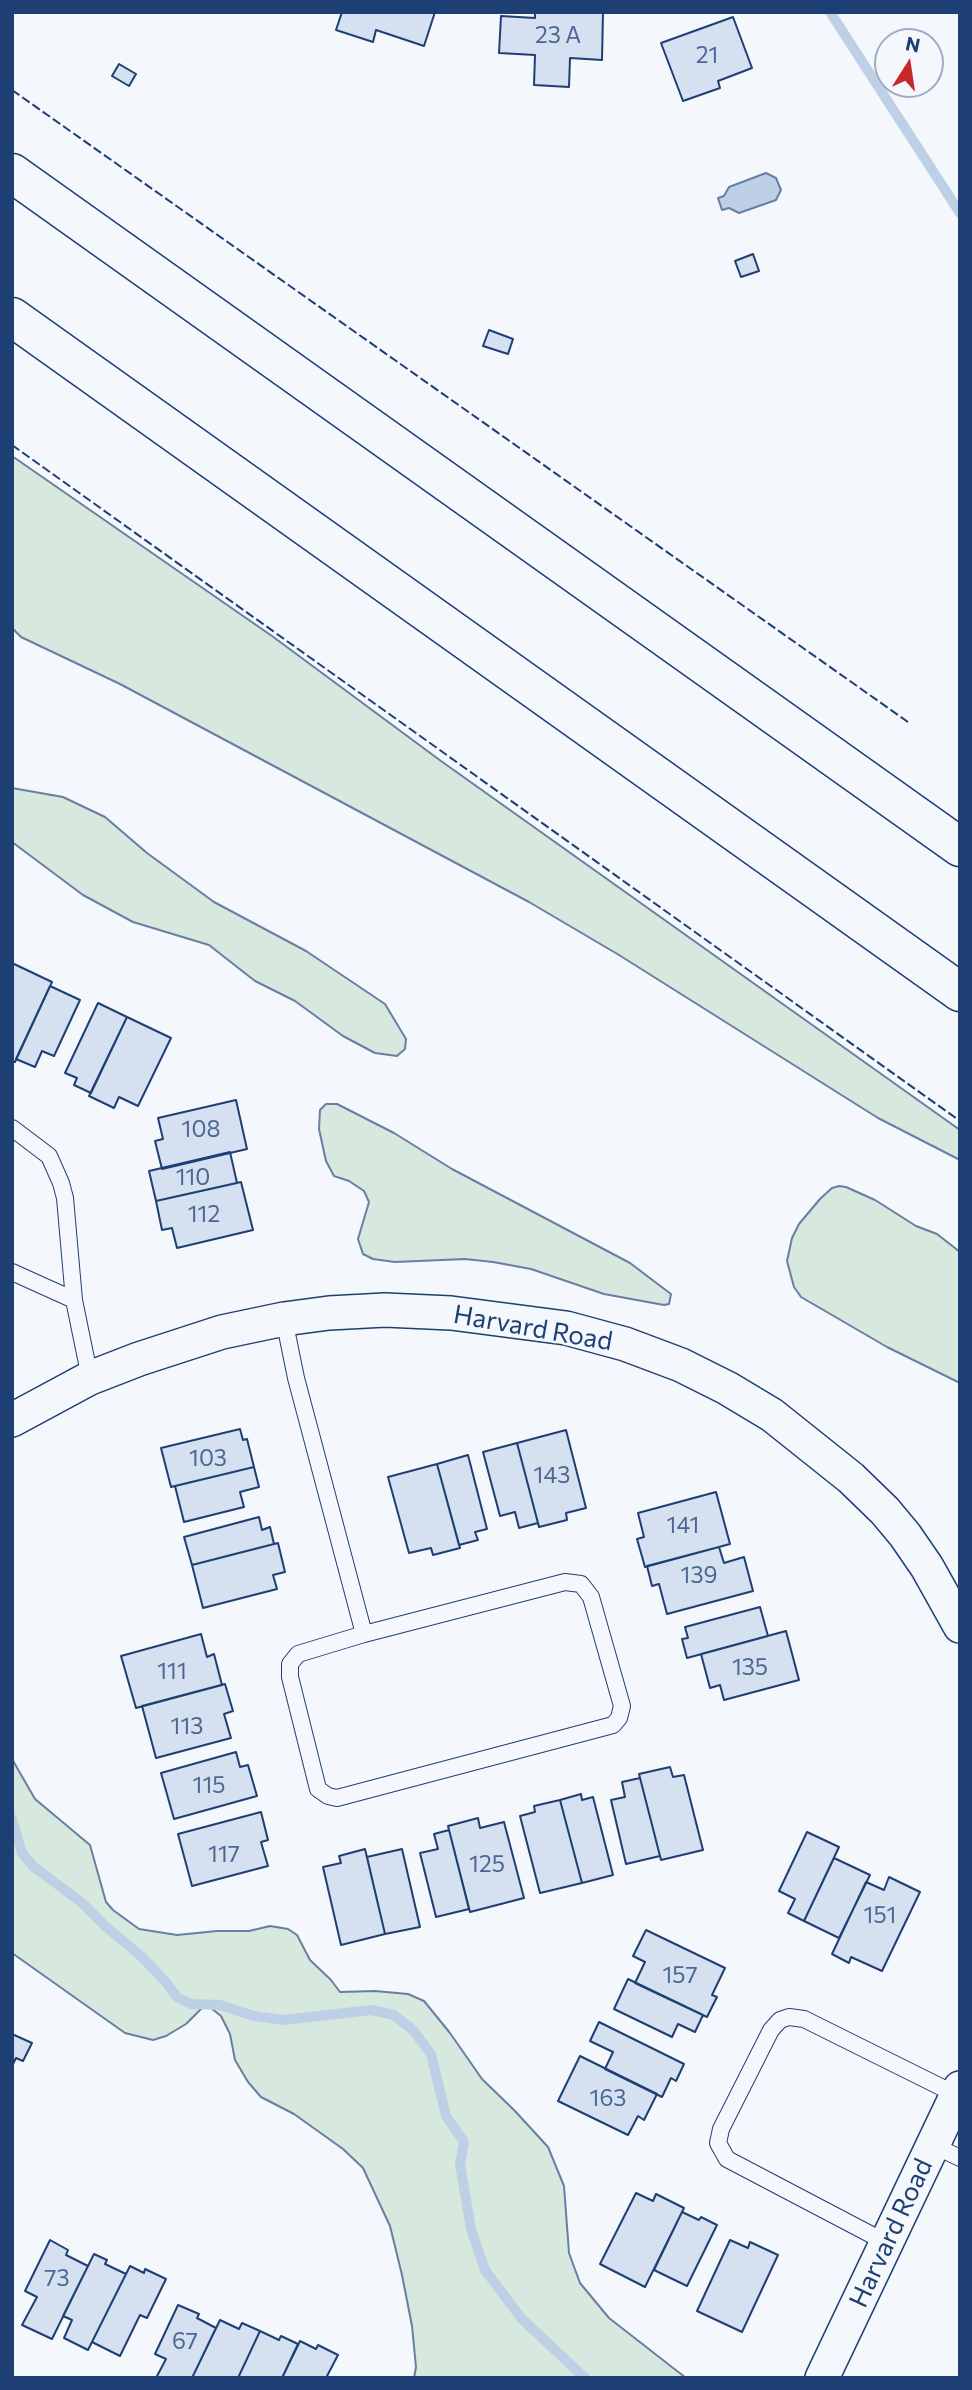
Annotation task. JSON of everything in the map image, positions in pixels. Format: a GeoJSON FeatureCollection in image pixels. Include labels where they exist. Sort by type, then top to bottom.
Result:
{"type":"FeatureCollection","features":[{"type":"Feature","properties":{"kind":"highway"},"geometry":{"type":"LineString","coordinates":[[12,173],[960,847]]}},
{"type":"Feature","properties":{"kind":"highway"},"geometry":{"type":"LineString","coordinates":[[12,317],[960,992]]}},
{"type":"Feature","properties":{"kind":"street","name":"Harvard Road"},"geometry":{"type":"LineString","coordinates":[[12,1420],[90,1378],[139,1359],[198,1339],[284,1319],[385,1310],[498,1318],[566,1328],[625,1344],[681,1365],[772,1415],[851,1478],[905,1535],[927,1567],[960,1626]]}},
{"type":"Feature","properties":{"kind":"street","name":"Harvard Road"},"geometry":{"type":"LineString","coordinates":[[822,2378],[887,2243],[946,2152],[958,2091]]}},
{"type":"Feature","properties":{"kind":"lane"},"geometry":{"type":"LineString","coordinates":[[12,1128],[49,1156],[58,1173],[65,1198],[74,1300],[90,1378]]}},
{"type":"Feature","properties":{"kind":"lane"},"geometry":{"type":"LineString","coordinates":[[12,1272],[74,1300]]}},
{"type":"Feature","properties":{"kind":"lane"},"geometry":{"type":"LineString","coordinates":[[284,1319],[296,1378],[364,1634]]}},
{"type":"Feature","properties":{"kind":"lane"},"geometry":{"type":"LineString","coordinates":[[565,1582],[577,1582],[585,1586],[592,1597],[621,1702],[621,1714],[613,1725],[606,1728],[341,1797],[328,1796],[318,1789],[314,1780],[290,1677],[290,1664],[298,1654],[305,1651],[364,1634],[565,1582]]}},
{"type":"Feature","properties":{"kind":"lane"},"geometry":{"type":"LineString","coordinates":[[887,2243],[727,2159],[718,2143],[721,2129],[771,2030],[780,2020],[789,2017],[804,2019],[958,2091]]}},
{"type":"Feature","properties":{"kind":"shaded area"},"geometry":{"type":"Polygon","coordinates":[[[12,456],[272,636],[441,761],[960,1130],[960,1160],[878,1118],[619,955],[529,902],[120,684],[21,637],[12,628],[12,456]]]}},
{"type":"Feature","properties":{"kind":"shaded area"},"geometry":{"type":"Polygon","coordinates":[[[12,788],[63,797],[105,817],[147,853],[214,902],[306,951],[385,1004],[406,1039],[405,1049],[397,1056],[375,1053],[343,1036],[295,1001],[255,981],[209,945],[133,922],[83,895],[12,842],[12,788]]]}},
{"type":"Feature","properties":{"kind":"shaded area"},"geometry":{"type":"Polygon","coordinates":[[[326,1104],[337,1104],[394,1133],[452,1169],[630,1263],[671,1294],[669,1304],[604,1294],[531,1269],[493,1262],[465,1259],[395,1262],[373,1259],[363,1254],[358,1239],[369,1202],[364,1191],[349,1181],[334,1176],[326,1161],[319,1129],[320,1110],[326,1104]]]}},
{"type":"Feature","properties":{"kind":"shaded area"},"geometry":{"type":"Polygon","coordinates":[[[839,1186],[875,1200],[916,1226],[937,1234],[960,1252],[960,1383],[887,1347],[801,1297],[794,1287],[787,1261],[792,1238],[799,1224],[820,1199],[832,1188],[839,1186]]]}},
{"type":"Feature","properties":{"kind":"shaded area"},"geometry":{"type":"Polygon","coordinates":[[[12,1759],[35,1799],[90,1845],[106,1902],[139,1929],[177,1935],[249,1931],[270,1926],[288,1929],[297,1935],[310,1960],[340,1992],[408,1994],[424,2001],[482,2079],[548,2147],[564,2186],[569,2253],[580,2283],[609,2318],[686,2378],[414,2378],[416,2367],[412,2326],[402,2275],[390,2226],[363,2168],[343,2149],[294,2114],[261,2097],[235,2060],[230,2034],[221,2016],[206,2004],[186,2024],[166,2036],[153,2040],[125,2033],[12,1953],[12,1759]]]}},
{"type":"Feature","properties":{"kind":"water"},"geometry":{"type":"Polygon","coordinates":[[[766,173],[776,178],[781,190],[776,200],[739,213],[729,208],[722,210],[718,198],[724,196],[729,187],[766,173]]]}},
{"type":"Feature","properties":{"kind":"building"},"geometry":{"type":"Polygon","coordinates":[[[342,12],[435,12],[424,46],[376,30],[373,42],[336,30],[342,12]]]}},
{"type":"Feature","properties":{"kind":"building"},"geometry":{"type":"Polygon","coordinates":[[[535,12],[603,12],[602,60],[570,58],[569,87],[534,85],[535,55],[499,53],[501,16],[535,18],[535,12]]]}},
{"type":"Feature","properties":{"kind":"building"},"geometry":{"type":"Polygon","coordinates":[[[733,17],[752,68],[718,81],[720,88],[683,101],[661,43],[733,17]]]}},
{"type":"Feature","properties":{"kind":"building"},"geometry":{"type":"Polygon","coordinates":[[[119,64],[136,74],[129,86],[112,76],[119,64]]]}},
{"type":"Feature","properties":{"kind":"building"},"geometry":{"type":"Polygon","coordinates":[[[753,254],[759,271],[741,277],[735,261],[753,254]]]}},
{"type":"Feature","properties":{"kind":"building"},"geometry":{"type":"Polygon","coordinates":[[[489,330],[513,339],[508,354],[483,346],[489,330]]]}},
{"type":"Feature","properties":{"kind":"building"},"geometry":{"type":"Polygon","coordinates":[[[12,963],[52,982],[15,1062],[12,1061],[12,963]]]}},
{"type":"Feature","properties":{"kind":"building"},"geometry":{"type":"Polygon","coordinates":[[[50,986],[80,1000],[54,1056],[42,1051],[35,1067],[16,1059],[50,986]]]}},
{"type":"Feature","properties":{"kind":"building"},"geometry":{"type":"Polygon","coordinates":[[[98,1003],[127,1017],[91,1093],[74,1085],[77,1078],[65,1073],[98,1003]]]}},
{"type":"Feature","properties":{"kind":"building"},"geometry":{"type":"Polygon","coordinates":[[[127,1017],[171,1038],[138,1106],[119,1097],[114,1108],[89,1096],[127,1017]]]}},
{"type":"Feature","properties":{"kind":"building"},"geometry":{"type":"Polygon","coordinates":[[[236,1100],[247,1149],[162,1169],[155,1141],[163,1139],[158,1118],[236,1100]]]}},
{"type":"Feature","properties":{"kind":"building"},"geometry":{"type":"Polygon","coordinates":[[[230,1152],[237,1183],[156,1201],[149,1171],[230,1152]]]}},
{"type":"Feature","properties":{"kind":"building"},"geometry":{"type":"Polygon","coordinates":[[[241,1182],[253,1230],[177,1248],[172,1228],[162,1230],[156,1201],[241,1182]]]}},
{"type":"Feature","properties":{"kind":"building"},"geometry":{"type":"Polygon","coordinates":[[[240,1429],[243,1440],[247,1439],[254,1467],[171,1487],[161,1448],[240,1429]]]}},
{"type":"Feature","properties":{"kind":"building"},"geometry":{"type":"Polygon","coordinates":[[[566,1430],[586,1508],[566,1513],[567,1520],[539,1527],[517,1443],[566,1430]]]}},
{"type":"Feature","properties":{"kind":"building"},"geometry":{"type":"Polygon","coordinates":[[[517,1443],[538,1523],[519,1528],[515,1512],[500,1516],[483,1452],[517,1443]]]}},
{"type":"Feature","properties":{"kind":"building"},"geometry":{"type":"Polygon","coordinates":[[[468,1455],[487,1529],[475,1532],[478,1540],[459,1545],[437,1464],[468,1455]]]}},
{"type":"Feature","properties":{"kind":"building"},"geometry":{"type":"Polygon","coordinates":[[[437,1464],[460,1548],[433,1555],[431,1548],[409,1553],[388,1477],[437,1464]]]}},
{"type":"Feature","properties":{"kind":"building"},"geometry":{"type":"Polygon","coordinates":[[[254,1467],[259,1487],[240,1492],[244,1507],[184,1522],[175,1486],[254,1467]]]}},
{"type":"Feature","properties":{"kind":"building"},"geometry":{"type":"Polygon","coordinates":[[[716,1492],[730,1544],[645,1567],[637,1539],[644,1537],[638,1513],[716,1492]]]}},
{"type":"Feature","properties":{"kind":"building"},"geometry":{"type":"Polygon","coordinates":[[[259,1517],[262,1530],[270,1527],[274,1544],[192,1565],[184,1537],[259,1517]]]}},
{"type":"Feature","properties":{"kind":"building"},"geometry":{"type":"Polygon","coordinates":[[[278,1543],[285,1572],[273,1575],[277,1589],[203,1608],[192,1565],[278,1543]]]}},
{"type":"Feature","properties":{"kind":"building"},"geometry":{"type":"Polygon","coordinates":[[[719,1547],[724,1563],[744,1557],[753,1591],[667,1614],[659,1584],[652,1586],[647,1566],[719,1547]]]}},
{"type":"Feature","properties":{"kind":"building"},"geometry":{"type":"Polygon","coordinates":[[[760,1607],[768,1636],[687,1658],[682,1639],[688,1638],[685,1627],[760,1607]]]}},
{"type":"Feature","properties":{"kind":"building"},"geometry":{"type":"Polygon","coordinates":[[[786,1631],[799,1680],[724,1700],[720,1685],[710,1688],[701,1654],[786,1631]]]}},
{"type":"Feature","properties":{"kind":"building"},"geometry":{"type":"Polygon","coordinates":[[[201,1634],[207,1657],[214,1654],[222,1685],[136,1708],[121,1656],[201,1634]]]}},
{"type":"Feature","properties":{"kind":"building"},"geometry":{"type":"Polygon","coordinates":[[[225,1684],[233,1711],[224,1714],[231,1738],[156,1758],[142,1706],[225,1684]]]}},
{"type":"Feature","properties":{"kind":"building"},"geometry":{"type":"Polygon","coordinates":[[[236,1752],[240,1767],[248,1765],[257,1796],[174,1819],[161,1773],[236,1752]]]}},
{"type":"Feature","properties":{"kind":"building"},"geometry":{"type":"Polygon","coordinates":[[[670,1767],[673,1777],[684,1775],[703,1850],[661,1860],[639,1774],[670,1767]]]}},
{"type":"Feature","properties":{"kind":"building"},"geometry":{"type":"Polygon","coordinates":[[[640,1778],[660,1856],[626,1864],[611,1800],[625,1797],[622,1782],[640,1778]]]}},
{"type":"Feature","properties":{"kind":"building"},"geometry":{"type":"Polygon","coordinates":[[[581,1794],[582,1800],[593,1797],[613,1875],[582,1883],[560,1800],[581,1794]]]}},
{"type":"Feature","properties":{"kind":"building"},"geometry":{"type":"Polygon","coordinates":[[[560,1800],[582,1883],[540,1893],[520,1816],[535,1812],[534,1806],[560,1800]]]}},
{"type":"Feature","properties":{"kind":"building"},"geometry":{"type":"Polygon","coordinates":[[[261,1812],[268,1840],[261,1842],[268,1866],[192,1886],[178,1834],[261,1812]]]}},
{"type":"Feature","properties":{"kind":"building"},"geometry":{"type":"Polygon","coordinates":[[[478,1818],[480,1828],[504,1822],[524,1898],[470,1912],[448,1826],[478,1818]]]}},
{"type":"Feature","properties":{"kind":"building"},"geometry":{"type":"Polygon","coordinates":[[[449,1830],[469,1909],[436,1917],[420,1853],[438,1849],[434,1834],[449,1830]]]}},
{"type":"Feature","properties":{"kind":"building"},"geometry":{"type":"Polygon","coordinates":[[[807,1832],[839,1847],[804,1921],[788,1913],[795,1899],[779,1891],[807,1832]]]}},
{"type":"Feature","properties":{"kind":"building"},"geometry":{"type":"Polygon","coordinates":[[[365,1849],[385,1934],[341,1945],[323,1867],[341,1863],[339,1856],[365,1849]]]}},
{"type":"Feature","properties":{"kind":"building"},"geometry":{"type":"Polygon","coordinates":[[[402,1849],[420,1927],[385,1934],[367,1857],[402,1849]]]}},
{"type":"Feature","properties":{"kind":"building"},"geometry":{"type":"Polygon","coordinates":[[[834,1858],[870,1875],[839,1938],[804,1921],[834,1858]]]}},
{"type":"Feature","properties":{"kind":"building"},"geometry":{"type":"Polygon","coordinates":[[[889,1877],[920,1892],[882,1971],[851,1957],[849,1963],[832,1954],[866,1882],[884,1890],[889,1877]]]}},
{"type":"Feature","properties":{"kind":"building"},"geometry":{"type":"Polygon","coordinates":[[[646,1930],[725,1968],[712,1995],[717,1997],[707,2017],[635,1983],[645,1962],[633,1956],[646,1930]]]}},
{"type":"Feature","properties":{"kind":"building"},"geometry":{"type":"Polygon","coordinates":[[[628,1979],[703,2015],[695,2032],[678,2024],[672,2037],[614,2009],[628,1979]]]}},
{"type":"Feature","properties":{"kind":"building"},"geometry":{"type":"Polygon","coordinates":[[[599,2022],[684,2064],[676,2081],[671,2078],[662,2097],[605,2069],[613,2052],[590,2041],[599,2022]]]}},
{"type":"Feature","properties":{"kind":"building"},"geometry":{"type":"Polygon","coordinates":[[[12,2034],[32,2043],[23,2061],[16,2058],[12,2066],[12,2034]]]}},
{"type":"Feature","properties":{"kind":"building"},"geometry":{"type":"Polygon","coordinates":[[[580,2056],[657,2094],[644,2120],[638,2116],[628,2135],[558,2101],[580,2056]]]}},
{"type":"Feature","properties":{"kind":"building"},"geometry":{"type":"Polygon","coordinates":[[[636,2193],[653,2201],[656,2194],[684,2208],[645,2287],[600,2264],[636,2193]]]}},
{"type":"Feature","properties":{"kind":"building"},"geometry":{"type":"Polygon","coordinates":[[[682,2212],[717,2225],[687,2286],[654,2270],[682,2212]]]}},
{"type":"Feature","properties":{"kind":"building"},"geometry":{"type":"Polygon","coordinates":[[[50,2240],[68,2250],[66,2255],[88,2266],[52,2339],[22,2325],[37,2297],[25,2291],[50,2240]]]}},
{"type":"Feature","properties":{"kind":"building"},"geometry":{"type":"Polygon","coordinates":[[[730,2240],[748,2248],[750,2242],[778,2255],[742,2332],[697,2311],[730,2240]]]}},
{"type":"Feature","properties":{"kind":"building"},"geometry":{"type":"Polygon","coordinates":[[[94,2254],[107,2260],[105,2264],[126,2274],[88,2350],[64,2338],[72,2320],[63,2316],[94,2254]]]}},
{"type":"Feature","properties":{"kind":"building"},"geometry":{"type":"Polygon","coordinates":[[[130,2266],[144,2273],[145,2269],[166,2279],[147,2318],[140,2315],[120,2356],[92,2342],[130,2266]]]}},
{"type":"Feature","properties":{"kind":"building"},"geometry":{"type":"Polygon","coordinates":[[[178,2305],[199,2314],[197,2318],[216,2328],[192,2378],[156,2378],[166,2359],[155,2354],[178,2305]]]}},
{"type":"Feature","properties":{"kind":"building"},"geometry":{"type":"Polygon","coordinates":[[[220,2320],[239,2329],[242,2323],[260,2331],[238,2378],[192,2378],[220,2320]]]}},
{"type":"Feature","properties":{"kind":"building"},"geometry":{"type":"Polygon","coordinates":[[[260,2331],[279,2340],[281,2336],[298,2344],[282,2378],[238,2378],[260,2331]]]}},
{"type":"Feature","properties":{"kind":"building"},"geometry":{"type":"Polygon","coordinates":[[[300,2341],[316,2349],[318,2345],[338,2355],[326,2378],[282,2378],[300,2341]]]}},
{"type":"Feature","properties":{"kind":"waterway"},"geometry":{"type":"LineString","coordinates":[[830,12],[960,213]]}},
{"type":"Feature","properties":{"kind":"waterway"},"geometry":{"type":"LineString","coordinates":[[12,1819],[22,1853],[34,1867],[81,1902],[142,1957],[177,1997],[191,2004],[220,2005],[254,2016],[283,2020],[371,2010],[394,2015],[413,2030],[431,2054],[446,2116],[464,2142],[460,2164],[471,2229],[485,2270],[522,2319],[585,2378]]}},
{"type":"Feature","properties":{"kind":"fence"},"geometry":{"type":"LineString","coordinates":[[12,90],[908,722]]}},
{"type":"Feature","properties":{"kind":"fence"},"geometry":{"type":"LineString","coordinates":[[12,445],[960,1121]]}}]}
